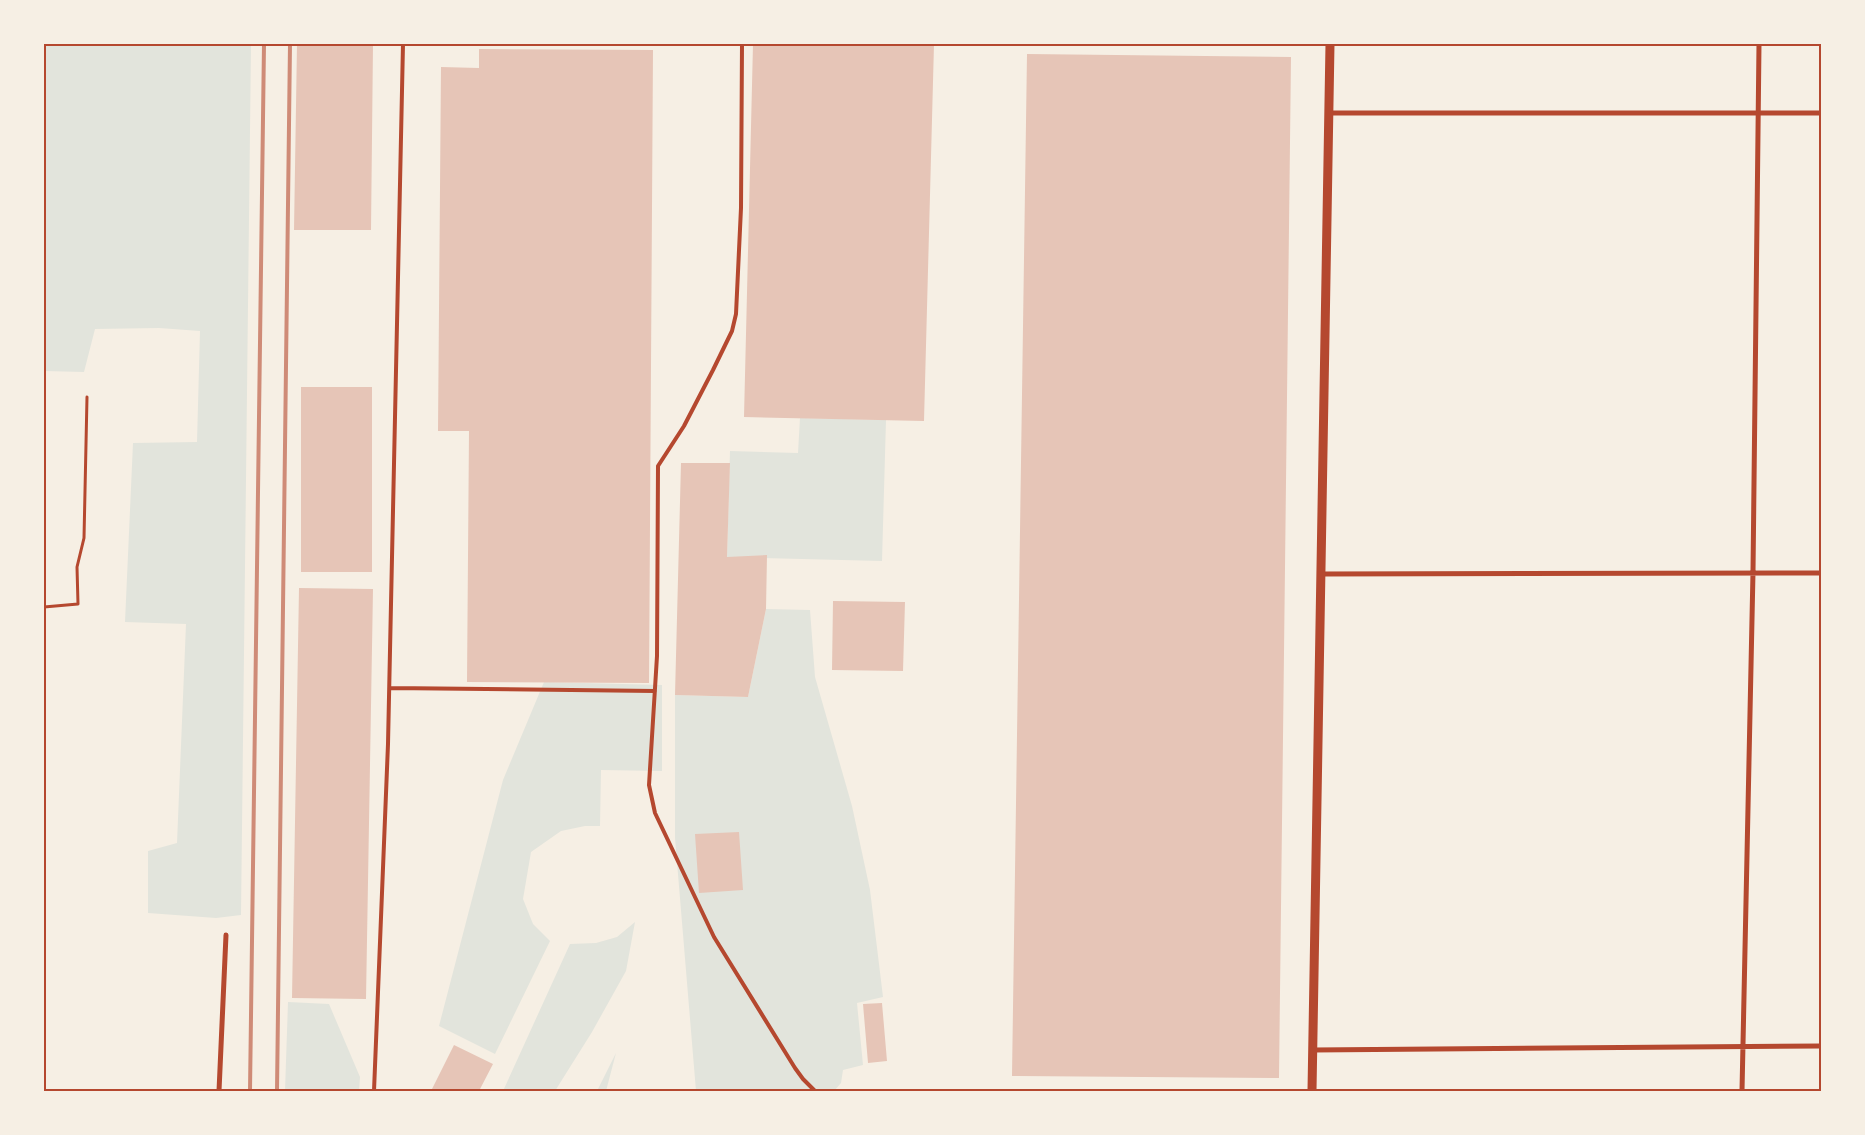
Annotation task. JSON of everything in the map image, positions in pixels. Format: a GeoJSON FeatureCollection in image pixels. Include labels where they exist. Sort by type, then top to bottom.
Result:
{"type":"FeatureCollection","features":[{"type":"Feature","properties":{"kind":"street"},"geometry":{"type":"LineString","coordinates":[[1312,1091],[1330,44]]}},
{"type":"Feature","properties":{"kind":"street"},"geometry":{"type":"LineString","coordinates":[[1742,1091],[1753,572],[1759,44]]}},
{"type":"Feature","properties":{"kind":"street"},"geometry":{"type":"LineString","coordinates":[[1330,113],[1821,113]]}},
{"type":"Feature","properties":{"kind":"street"},"geometry":{"type":"LineString","coordinates":[[1322,574],[1821,573]]}},
{"type":"Feature","properties":{"kind":"street"},"geometry":{"type":"LineString","coordinates":[[219,1091],[226,935]]}},
{"type":"Feature","properties":{"kind":"street"},"geometry":{"type":"LineString","coordinates":[[1313,1050],[1742,1045],[1821,1046]]}},
{"type":"Feature","properties":{"kind":"lane"},"geometry":{"type":"LineString","coordinates":[[374,1091],[390,688],[403,44]]}},
{"type":"Feature","properties":{"kind":"lane"},"geometry":{"type":"LineString","coordinates":[[742,44],[741,208],[736,314],[732,331],[713,370],[684,426],[658,466],[655,691],[649,785],[655,813],[714,937],[795,1068],[815,1091]]}},
{"type":"Feature","properties":{"kind":"lane"},"geometry":{"type":"LineString","coordinates":[[390,688],[655,691]]}},
{"type":"Feature","properties":{"kind":"path"},"geometry":{"type":"LineString","coordinates":[[44,607],[78,604],[78,567],[84,538],[87,397]]}},
{"type":"Feature","properties":{"kind":"shaded area"},"geometry":{"type":"Polygon","coordinates":[[[44,44],[251,44],[241,915],[216,918],[148,913],[148,851],[177,843],[186,624],[125,622],[133,443],[197,442],[200,331],[159,328],[95,329],[84,372],[44,371],[44,44]]]}},
{"type":"Feature","properties":{"kind":"shaded area"},"geometry":{"type":"Polygon","coordinates":[[[800,418],[886,420],[882,561],[727,557],[730,451],[798,453],[800,418]]]}},
{"type":"Feature","properties":{"kind":"shaded area"},"geometry":{"type":"Polygon","coordinates":[[[766,609],[810,610],[815,677],[852,806],[870,890],[883,997],[857,1003],[863,1065],[843,1070],[841,1083],[834,1091],[696,1091],[675,838],[675,695],[748,697],[766,609]]]}},
{"type":"Feature","properties":{"kind":"shaded area"},"geometry":{"type":"Polygon","coordinates":[[[544,682],[662,685],[662,771],[601,770],[600,826],[585,826],[561,831],[531,852],[523,899],[533,924],[550,941],[495,1054],[439,1026],[503,780],[544,682]]]}},
{"type":"Feature","properties":{"kind":"shaded area"},"geometry":{"type":"Polygon","coordinates":[[[635,922],[626,971],[592,1032],[555,1091],[503,1091],[570,944],[596,943],[617,937],[635,922]]]}},
{"type":"Feature","properties":{"kind":"shaded area"},"geometry":{"type":"Polygon","coordinates":[[[288,1002],[329,1004],[360,1077],[359,1091],[285,1091],[288,1002]]]}},
{"type":"Feature","properties":{"kind":"shaded area"},"geometry":{"type":"Polygon","coordinates":[[[616,1053],[606,1091],[597,1091],[616,1053]]]}},
{"type":"Feature","properties":{"kind":"building"},"geometry":{"type":"Polygon","coordinates":[[[297,44],[373,44],[371,230],[294,230],[297,44]]]}},
{"type":"Feature","properties":{"kind":"building"},"geometry":{"type":"Polygon","coordinates":[[[753,44],[934,44],[924,421],[744,417],[753,44]]]}},
{"type":"Feature","properties":{"kind":"building"},"geometry":{"type":"Polygon","coordinates":[[[479,49],[653,50],[649,683],[467,682],[469,431],[438,431],[441,67],[479,68],[479,49]]]}},
{"type":"Feature","properties":{"kind":"building"},"geometry":{"type":"Polygon","coordinates":[[[1027,54],[1291,57],[1279,1078],[1012,1076],[1027,54]]]}},
{"type":"Feature","properties":{"kind":"building"},"geometry":{"type":"Polygon","coordinates":[[[301,387],[372,387],[372,572],[301,572],[301,387]]]}},
{"type":"Feature","properties":{"kind":"building"},"geometry":{"type":"Polygon","coordinates":[[[681,463],[730,463],[727,557],[767,555],[766,609],[748,697],[675,695],[681,463]]]}},
{"type":"Feature","properties":{"kind":"building"},"geometry":{"type":"Polygon","coordinates":[[[299,588],[373,589],[366,999],[292,998],[299,588]]]}},
{"type":"Feature","properties":{"kind":"building"},"geometry":{"type":"Polygon","coordinates":[[[833,601],[905,602],[903,671],[832,670],[833,601]]]}},
{"type":"Feature","properties":{"kind":"building"},"geometry":{"type":"Polygon","coordinates":[[[739,832],[743,890],[699,893],[695,834],[739,832]]]}},
{"type":"Feature","properties":{"kind":"building"},"geometry":{"type":"Polygon","coordinates":[[[882,1003],[887,1061],[868,1063],[863,1004],[882,1003]]]}},
{"type":"Feature","properties":{"kind":"building"},"geometry":{"type":"Polygon","coordinates":[[[454,1045],[493,1064],[479,1091],[431,1091],[454,1045]]]}},
{"type":"Feature","properties":{"kind":"railway"},"geometry":{"type":"LineString","coordinates":[[250,1091],[264,44]]}},
{"type":"Feature","properties":{"kind":"railway"},"geometry":{"type":"LineString","coordinates":[[277,1091],[290,44]]}}]}
